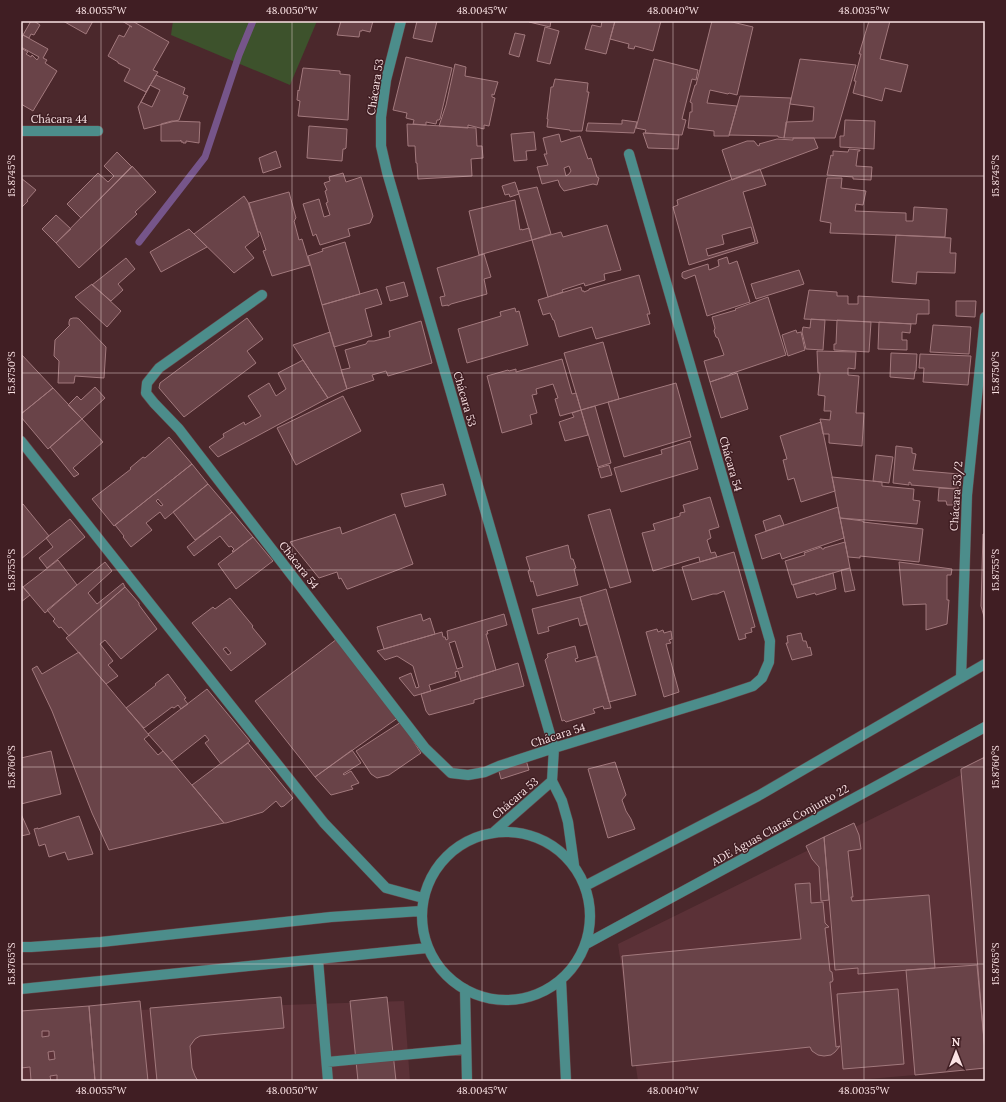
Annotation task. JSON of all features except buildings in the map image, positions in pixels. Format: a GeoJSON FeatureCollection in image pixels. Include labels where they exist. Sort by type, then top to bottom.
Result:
{"type":"FeatureCollection","features":[{"type":"Feature","properties":{"kind":"street","name":"Chácara 53"},"geometry":{"type":"LineString","coordinates":[[401,21],[386,80],[381,117],[380,146],[554,748],[552,781],[562,801],[568,822],[574,865]]}},
{"type":"Feature","properties":{"kind":"street","name":"Chácara 44"},"geometry":{"type":"LineString","coordinates":[[21,131],[98,131]]}},
{"type":"Feature","properties":{"kind":"street","name":"Chácara 54"},"geometry":{"type":"LineString","coordinates":[[262,295],[159,368],[147,384],[146,392],[154,403],[179,429],[425,748],[451,773],[468,775],[485,772],[554,748],[753,686],[762,678],[769,662],[770,641],[629,154]]}},
{"type":"Feature","properties":{"kind":"street","name":"Chácara 53/2"},"geometry":{"type":"LineString","coordinates":[[961,678],[967,495],[985,317]]}},
{"type":"Feature","properties":{"kind":"street"},"geometry":{"type":"LineString","coordinates":[[21,441],[324,823],[386,888],[423,898]]}},
{"type":"Feature","properties":{"kind":"street"},"geometry":{"type":"LineString","coordinates":[[585,886],[758,796],[985,664]]}},
{"type":"Feature","properties":{"kind":"street","name":"ADE Águas Claras Conjunto 22"},"geometry":{"type":"LineString","coordinates":[[586,944],[985,727]]}},
{"type":"Feature","properties":{"kind":"street","name":"Chácara 53"},"geometry":{"type":"LineString","coordinates":[[494,832],[552,781]]}},
{"type":"Feature","properties":{"kind":"street"},"geometry":{"type":"LineString","coordinates":[[494,832],[524,833],[552,845],[574,865],[585,886],[591,915],[586,944],[580,957],[572,969],[561,980],[532,997],[498,1000],[465,989],[450,979],[437,965],[427,948],[422,930],[421,911],[423,898],[432,874],[448,854],[469,840],[494,832]]}},
{"type":"Feature","properties":{"kind":"street"},"geometry":{"type":"LineString","coordinates":[[21,947],[101,942],[331,917],[421,911]]}},
{"type":"Feature","properties":{"kind":"street"},"geometry":{"type":"LineString","coordinates":[[21,989],[427,948]]}},
{"type":"Feature","properties":{"kind":"street"},"geometry":{"type":"LineString","coordinates":[[318,960],[328,1081]]}},
{"type":"Feature","properties":{"kind":"street"},"geometry":{"type":"LineString","coordinates":[[561,980],[566,1081]]}},
{"type":"Feature","properties":{"kind":"street"},"geometry":{"type":"LineString","coordinates":[[465,989],[467,1081]]}},
{"type":"Feature","properties":{"kind":"street"},"geometry":{"type":"LineString","coordinates":[[327,1062],[466,1049]]}},
{"type":"Feature","properties":{"kind":"shaded area"},"geometry":{"type":"Polygon","coordinates":[[[985,763],[985,1069],[845,1081],[638,1081],[618,944],[985,763]]]}},
{"type":"Feature","properties":{"kind":"shaded area"},"geometry":{"type":"Polygon","coordinates":[[[404,1001],[410,1081],[21,1081],[21,1014],[404,1001]]]}},
{"type":"Feature","properties":{"kind":"green space"},"geometry":{"type":"Polygon","coordinates":[[[173,21],[317,21],[290,85],[171,35],[173,21]]]}},
{"type":"Feature","properties":{"kind":"waterway"},"geometry":{"type":"LineString","coordinates":[[139,242],[205,157],[239,55],[253,21]]}}]}
